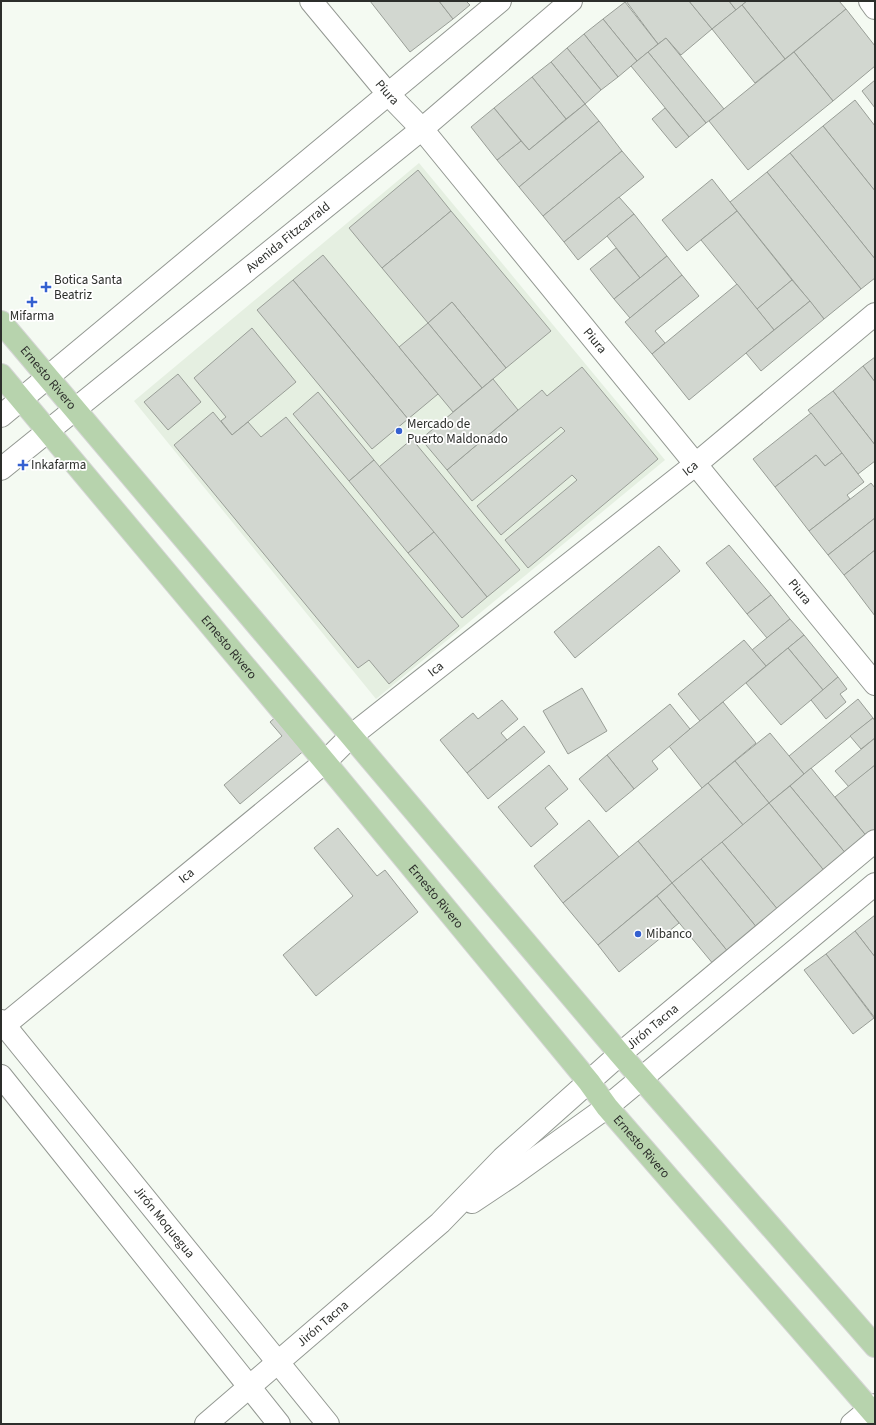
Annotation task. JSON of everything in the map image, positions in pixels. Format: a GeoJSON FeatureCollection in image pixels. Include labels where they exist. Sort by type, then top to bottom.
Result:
{"type":"FeatureCollection","features":[{"type":"Feature","properties":{"kind":"main road","name":"Ernesto Rivero"},"geometry":{"type":"LineString","coordinates":[[1,322],[620,1054],[642,1077],[875,1346]]}},
{"type":"Feature","properties":{"kind":"main road","name":"Ernesto Rivero"},"geometry":{"type":"LineString","coordinates":[[1,375],[325,762],[589,1082],[607,1107],[873,1410]]}},
{"type":"Feature","properties":{"kind":"street","name":"Piura"},"geometry":{"type":"LineString","coordinates":[[310,1],[389,95],[422,129],[875,684]]}},
{"type":"Feature","properties":{"kind":"street"},"geometry":{"type":"LineString","coordinates":[[1,416],[389,95],[500,1]]}},
{"type":"Feature","properties":{"kind":"street","name":"Avenida Fitzcarrald"},"geometry":{"type":"LineString","coordinates":[[1,469],[46,430],[75,410],[422,129],[571,1]]}},
{"type":"Feature","properties":{"kind":"street"},"geometry":{"type":"LineString","coordinates":[[870,1],[875,8]]}},
{"type":"Feature","properties":{"kind":"street","name":"Ica"},"geometry":{"type":"LineString","coordinates":[[2,1025],[325,762],[350,736],[696,464],[875,314]]}},
{"type":"Feature","properties":{"kind":"street","name":"Jirón Tacna"},"geometry":{"type":"LineString","coordinates":[[206,1424],[278,1364],[440,1223],[503,1158],[620,1054],[875,841]]}},
{"type":"Feature","properties":{"kind":"street","name":"Jirón Tacna"},"geometry":{"type":"LineString","coordinates":[[440,1223],[511,1176],[607,1107],[875,884]]}},
{"type":"Feature","properties":{"kind":"street","name":"Jirón Moquegua"},"geometry":{"type":"LineString","coordinates":[[2,1025],[328,1424]]}},
{"type":"Feature","properties":{"kind":"street"},"geometry":{"type":"LineString","coordinates":[[1,1076],[279,1424]]}},
{"type":"Feature","properties":{"kind":"street"},"geometry":{"type":"LineString","coordinates":[[852,1424],[873,1410]]}},
{"type":"Feature","properties":{"kind":"shaded area","name":"Mercado de Puerto Maldonado"},"geometry":{"type":"Polygon","coordinates":[[[419,163],[665,460],[376,699],[134,401],[419,163]]]}},
{"type":"Feature","properties":{"kind":"building"},"geometry":{"type":"Polygon","coordinates":[[[370,1],[439,1],[453,19],[410,52],[370,1]]]}},
{"type":"Feature","properties":{"kind":"building"},"geometry":{"type":"Polygon","coordinates":[[[439,1],[466,1],[470,5],[453,19],[439,1]]]}},
{"type":"Feature","properties":{"kind":"building"},"geometry":{"type":"Polygon","coordinates":[[[626,1],[689,1],[712,29],[681,55],[666,38],[658,44],[626,1]]]}},
{"type":"Feature","properties":{"kind":"building"},"geometry":{"type":"Polygon","coordinates":[[[689,1],[729,1],[736,10],[712,29],[689,1]]]}},
{"type":"Feature","properties":{"kind":"building"},"geometry":{"type":"Polygon","coordinates":[[[729,1],[747,1],[736,10],[729,1]]]}},
{"type":"Feature","properties":{"kind":"building"},"geometry":{"type":"Polygon","coordinates":[[[747,1],[839,1],[846,9],[785,59],[742,5],[747,1]]]}},
{"type":"Feature","properties":{"kind":"building"},"geometry":{"type":"Polygon","coordinates":[[[625,2],[658,44],[637,61],[603,19],[625,2]]]}},
{"type":"Feature","properties":{"kind":"building"},"geometry":{"type":"Polygon","coordinates":[[[742,5],[785,59],[755,83],[712,29],[742,5]]]}},
{"type":"Feature","properties":{"kind":"building"},"geometry":{"type":"Polygon","coordinates":[[[846,9],[875,46],[875,66],[833,101],[794,52],[846,9]]]}},
{"type":"Feature","properties":{"kind":"building"},"geometry":{"type":"Polygon","coordinates":[[[603,19],[637,61],[618,77],[584,34],[603,19]]]}},
{"type":"Feature","properties":{"kind":"building"},"geometry":{"type":"Polygon","coordinates":[[[584,34],[618,77],[601,90],[567,48],[584,34]]]}},
{"type":"Feature","properties":{"kind":"building"},"geometry":{"type":"Polygon","coordinates":[[[666,38],[724,109],[706,123],[648,52],[666,38]]]}},
{"type":"Feature","properties":{"kind":"building"},"geometry":{"type":"Polygon","coordinates":[[[567,48],[601,90],[585,104],[551,62],[567,48]]]}},
{"type":"Feature","properties":{"kind":"building"},"geometry":{"type":"Polygon","coordinates":[[[648,52],[706,123],[689,137],[631,66],[648,52]]]}},
{"type":"Feature","properties":{"kind":"building"},"geometry":{"type":"Polygon","coordinates":[[[794,52],[833,101],[748,170],[709,121],[794,52]]]}},
{"type":"Feature","properties":{"kind":"building"},"geometry":{"type":"Polygon","coordinates":[[[551,62],[585,104],[566,119],[532,77],[551,62]]]}},
{"type":"Feature","properties":{"kind":"building"},"geometry":{"type":"Polygon","coordinates":[[[532,77],[566,119],[529,150],[494,108],[532,77]]]}},
{"type":"Feature","properties":{"kind":"building"},"geometry":{"type":"Polygon","coordinates":[[[875,80],[875,108],[862,91],[875,80]]]}},
{"type":"Feature","properties":{"kind":"building"},"geometry":{"type":"Polygon","coordinates":[[[855,100],[875,126],[875,191],[823,126],[855,100]]]}},
{"type":"Feature","properties":{"kind":"building"},"geometry":{"type":"Polygon","coordinates":[[[585,104],[599,121],[519,187],[497,160],[521,141],[529,150],[585,104]]]}},
{"type":"Feature","properties":{"kind":"building"},"geometry":{"type":"Polygon","coordinates":[[[494,108],[521,141],[497,160],[471,127],[494,108]]]}},
{"type":"Feature","properties":{"kind":"building"},"geometry":{"type":"Polygon","coordinates":[[[665,108],[689,137],[676,148],[652,119],[665,108]]]}},
{"type":"Feature","properties":{"kind":"building"},"geometry":{"type":"Polygon","coordinates":[[[599,121],[622,151],[543,216],[519,187],[599,121]]]}},
{"type":"Feature","properties":{"kind":"building"},"geometry":{"type":"Polygon","coordinates":[[[823,126],[875,191],[875,259],[790,153],[823,126]]]}},
{"type":"Feature","properties":{"kind":"building"},"geometry":{"type":"Polygon","coordinates":[[[622,151],[644,177],[564,242],[543,216],[622,151]]]}},
{"type":"Feature","properties":{"kind":"building"},"geometry":{"type":"Polygon","coordinates":[[[790,153],[875,259],[875,278],[861,289],[767,172],[790,153]]]}},
{"type":"Feature","properties":{"kind":"building"},"geometry":{"type":"Polygon","coordinates":[[[418,170],[451,211],[382,268],[349,228],[418,170]]]}},
{"type":"Feature","properties":{"kind":"building"},"geometry":{"type":"Polygon","coordinates":[[[767,172],[861,289],[824,319],[730,202],[767,172]]]}},
{"type":"Feature","properties":{"kind":"building"},"geometry":{"type":"Polygon","coordinates":[[[712,179],[737,211],[687,251],[662,220],[712,179]]]}},
{"type":"Feature","properties":{"kind":"building"},"geometry":{"type":"Polygon","coordinates":[[[619,197],[634,214],[578,260],[564,242],[619,197]]]}},
{"type":"Feature","properties":{"kind":"building"},"geometry":{"type":"Polygon","coordinates":[[[451,211],[551,331],[506,368],[452,302],[428,323],[382,268],[451,211]]]}},
{"type":"Feature","properties":{"kind":"building"},"geometry":{"type":"Polygon","coordinates":[[[737,211],[792,280],[757,309],[701,240],[737,211]]]}},
{"type":"Feature","properties":{"kind":"building"},"geometry":{"type":"Polygon","coordinates":[[[634,214],[667,256],[640,278],[607,236],[634,214]]]}},
{"type":"Feature","properties":{"kind":"building"},"geometry":{"type":"Polygon","coordinates":[[[616,248],[640,278],[614,299],[590,269],[616,248]]]}},
{"type":"Feature","properties":{"kind":"building"},"geometry":{"type":"Polygon","coordinates":[[[323,255],[438,394],[408,419],[293,280],[323,255]]]}},
{"type":"Feature","properties":{"kind":"building"},"geometry":{"type":"Polygon","coordinates":[[[667,256],[682,275],[630,318],[614,299],[667,256]]]}},
{"type":"Feature","properties":{"kind":"building"},"geometry":{"type":"Polygon","coordinates":[[[682,275],[699,296],[655,331],[665,343],[652,354],[625,322],[682,275]]]}},
{"type":"Feature","properties":{"kind":"building"},"geometry":{"type":"Polygon","coordinates":[[[293,280],[408,419],[372,449],[257,310],[293,280]]]}},
{"type":"Feature","properties":{"kind":"building"},"geometry":{"type":"Polygon","coordinates":[[[792,280],[810,301],[774,330],[757,309],[792,280]]]}},
{"type":"Feature","properties":{"kind":"building"},"geometry":{"type":"Polygon","coordinates":[[[737,284],[774,330],[689,400],[652,354],[737,284]]]}},
{"type":"Feature","properties":{"kind":"building"},"geometry":{"type":"Polygon","coordinates":[[[810,301],[824,319],[761,371],[746,353],[810,301]]]}},
{"type":"Feature","properties":{"kind":"building"},"geometry":{"type":"Polygon","coordinates":[[[452,302],[506,368],[482,388],[428,323],[452,302]]]}},
{"type":"Feature","properties":{"kind":"building"},"geometry":{"type":"Polygon","coordinates":[[[428,323],[482,388],[453,412],[399,347],[428,323]]]}},
{"type":"Feature","properties":{"kind":"building"},"geometry":{"type":"Polygon","coordinates":[[[252,328],[296,382],[232,435],[221,421],[226,417],[194,378],[252,328]]]}},
{"type":"Feature","properties":{"kind":"building"},"geometry":{"type":"Polygon","coordinates":[[[875,357],[875,382],[863,366],[875,357]]]}},
{"type":"Feature","properties":{"kind":"building"},"geometry":{"type":"Polygon","coordinates":[[[863,366],[875,382],[875,445],[833,391],[863,366]]]}},
{"type":"Feature","properties":{"kind":"building"},"geometry":{"type":"Polygon","coordinates":[[[582,367],[658,459],[528,568],[505,540],[577,480],[572,475],[501,535],[477,506],[565,431],[561,427],[472,501],[447,470],[542,390],[547,396],[582,367]]]}},
{"type":"Feature","properties":{"kind":"building"},"geometry":{"type":"Polygon","coordinates":[[[178,374],[201,402],[168,430],[144,402],[178,374]]]}},
{"type":"Feature","properties":{"kind":"building"},"geometry":{"type":"Polygon","coordinates":[[[493,379],[518,410],[447,470],[421,439],[493,379]]]}},
{"type":"Feature","properties":{"kind":"building"},"geometry":{"type":"Polygon","coordinates":[[[833,391],[875,445],[875,461],[858,474],[808,410],[833,391]]]}},
{"type":"Feature","properties":{"kind":"building"},"geometry":{"type":"Polygon","coordinates":[[[318,392],[374,460],[349,481],[293,414],[318,392]]]}},
{"type":"Feature","properties":{"kind":"building"},"geometry":{"type":"Polygon","coordinates":[[[213,412],[232,435],[248,422],[261,437],[286,417],[459,626],[389,684],[369,660],[358,668],[174,445],[213,412]]]}},
{"type":"Feature","properties":{"kind":"building"},"geometry":{"type":"Polygon","coordinates":[[[811,413],[842,453],[825,466],[816,455],[775,487],[753,459],[811,413]]]}},
{"type":"Feature","properties":{"kind":"building"},"geometry":{"type":"Polygon","coordinates":[[[412,439],[520,570],[487,597],[379,467],[412,439]]]}},
{"type":"Feature","properties":{"kind":"building"},"geometry":{"type":"Polygon","coordinates":[[[842,453],[864,482],[847,495],[850,499],[809,531],[775,487],[816,455],[825,466],[842,453]]]}},
{"type":"Feature","properties":{"kind":"building"},"geometry":{"type":"Polygon","coordinates":[[[374,460],[434,532],[408,553],[349,481],[374,460]]]}},
{"type":"Feature","properties":{"kind":"building"},"geometry":{"type":"Polygon","coordinates":[[[871,483],[875,488],[875,518],[828,555],[809,531],[871,483]]]}},
{"type":"Feature","properties":{"kind":"building"},"geometry":{"type":"Polygon","coordinates":[[[875,518],[875,550],[844,575],[828,555],[875,518]]]}},
{"type":"Feature","properties":{"kind":"building"},"geometry":{"type":"Polygon","coordinates":[[[434,532],[487,597],[462,618],[408,553],[434,532]]]}},
{"type":"Feature","properties":{"kind":"building"},"geometry":{"type":"Polygon","coordinates":[[[729,545],[771,595],[747,614],[706,563],[729,545]]]}},
{"type":"Feature","properties":{"kind":"building"},"geometry":{"type":"Polygon","coordinates":[[[659,546],[680,571],[575,658],[554,632],[659,546]]]}},
{"type":"Feature","properties":{"kind":"building"},"geometry":{"type":"Polygon","coordinates":[[[875,550],[875,616],[844,575],[875,550]]]}},
{"type":"Feature","properties":{"kind":"building"},"geometry":{"type":"Polygon","coordinates":[[[771,595],[790,619],[767,638],[747,614],[771,595]]]}},
{"type":"Feature","properties":{"kind":"building"},"geometry":{"type":"Polygon","coordinates":[[[790,619],[804,635],[766,666],[752,650],[790,619]]]}},
{"type":"Feature","properties":{"kind":"building"},"geometry":{"type":"Polygon","coordinates":[[[804,635],[838,677],[823,690],[788,648],[804,635]]]}},
{"type":"Feature","properties":{"kind":"building"},"geometry":{"type":"Polygon","coordinates":[[[744,640],[766,666],[700,721],[678,694],[744,640]]]}},
{"type":"Feature","properties":{"kind":"building"},"geometry":{"type":"Polygon","coordinates":[[[788,648],[823,690],[781,725],[746,683],[788,648]]]}},
{"type":"Feature","properties":{"kind":"building"},"geometry":{"type":"Polygon","coordinates":[[[838,677],[847,689],[840,694],[846,702],[826,719],[811,700],[838,677]]]}},
{"type":"Feature","properties":{"kind":"building"},"geometry":{"type":"Polygon","coordinates":[[[582,688],[607,731],[568,754],[543,711],[582,688]]]}},
{"type":"Feature","properties":{"kind":"building"},"geometry":{"type":"Polygon","coordinates":[[[858,699],[873,718],[804,774],[789,756],[858,699]]]}},
{"type":"Feature","properties":{"kind":"building"},"geometry":{"type":"Polygon","coordinates":[[[502,700],[518,719],[501,733],[507,740],[467,773],[440,740],[473,713],[478,719],[502,700]]]}},
{"type":"Feature","properties":{"kind":"building"},"geometry":{"type":"Polygon","coordinates":[[[723,702],[756,743],[702,788],[669,746],[723,702]]]}},
{"type":"Feature","properties":{"kind":"building"},"geometry":{"type":"Polygon","coordinates":[[[670,704],[690,729],[652,761],[658,769],[634,789],[607,755],[670,704]]]}},
{"type":"Feature","properties":{"kind":"building"},"geometry":{"type":"Polygon","coordinates":[[[278,715],[306,749],[240,804],[224,785],[282,736],[270,722],[278,715]]]}},
{"type":"Feature","properties":{"kind":"building"},"geometry":{"type":"Polygon","coordinates":[[[873,718],[875,721],[875,738],[861,749],[850,736],[873,718]]]}},
{"type":"Feature","properties":{"kind":"building"},"geometry":{"type":"Polygon","coordinates":[[[524,726],[545,752],[488,799],[467,773],[524,726]]]}},
{"type":"Feature","properties":{"kind":"building"},"geometry":{"type":"Polygon","coordinates":[[[770,733],[804,774],[769,803],[735,761],[770,733]]]}},
{"type":"Feature","properties":{"kind":"building"},"geometry":{"type":"Polygon","coordinates":[[[875,738],[875,765],[849,787],[835,771],[875,738]]]}},
{"type":"Feature","properties":{"kind":"building"},"geometry":{"type":"Polygon","coordinates":[[[607,755],[634,789],[606,812],[579,779],[607,755]]]}},
{"type":"Feature","properties":{"kind":"building"},"geometry":{"type":"Polygon","coordinates":[[[735,761],[769,803],[743,825],[708,783],[735,761]]]}},
{"type":"Feature","properties":{"kind":"building"},"geometry":{"type":"Polygon","coordinates":[[[549,765],[568,789],[545,808],[558,824],[531,847],[498,807],[549,765]]]}},
{"type":"Feature","properties":{"kind":"building"},"geometry":{"type":"Polygon","coordinates":[[[875,765],[875,832],[868,838],[835,797],[875,765]]]}},
{"type":"Feature","properties":{"kind":"building"},"geometry":{"type":"Polygon","coordinates":[[[811,768],[868,838],[847,855],[790,786],[811,768]]]}},
{"type":"Feature","properties":{"kind":"building"},"geometry":{"type":"Polygon","coordinates":[[[708,783],[743,825],[672,883],[638,841],[708,783]]]}},
{"type":"Feature","properties":{"kind":"building"},"geometry":{"type":"Polygon","coordinates":[[[790,786],[847,855],[826,873],[769,803],[790,786]]]}},
{"type":"Feature","properties":{"kind":"building"},"geometry":{"type":"Polygon","coordinates":[[[769,803],[826,873],[779,911],[722,842],[769,803]]]}},
{"type":"Feature","properties":{"kind":"building"},"geometry":{"type":"Polygon","coordinates":[[[589,820],[619,857],[563,903],[534,866],[589,820]]]}},
{"type":"Feature","properties":{"kind":"building"},"geometry":{"type":"Polygon","coordinates":[[[338,828],[377,876],[385,870],[418,912],[316,996],[283,955],[353,896],[314,848],[338,828]]]}},
{"type":"Feature","properties":{"kind":"building"},"geometry":{"type":"Polygon","coordinates":[[[638,841],[672,883],[598,945],[563,903],[638,841]]]}},
{"type":"Feature","properties":{"kind":"building"},"geometry":{"type":"Polygon","coordinates":[[[722,842],[779,911],[758,929],[701,859],[722,842]]]}},
{"type":"Feature","properties":{"kind":"building"},"geometry":{"type":"Polygon","coordinates":[[[701,859],[758,929],[729,953],[672,883],[701,859]]]}},
{"type":"Feature","properties":{"kind":"building"},"geometry":{"type":"Polygon","coordinates":[[[672,883],[729,953],[714,965],[657,896],[672,883]]]}},
{"type":"Feature","properties":{"kind":"building","name":"Mibanco"},"geometry":{"type":"Polygon","coordinates":[[[657,896],[679,923],[619,972],[598,945],[657,896]]]}},
{"type":"Feature","properties":{"kind":"building"},"geometry":{"type":"Polygon","coordinates":[[[875,915],[875,957],[855,931],[875,915]]]}},
{"type":"Feature","properties":{"kind":"building"},"geometry":{"type":"Polygon","coordinates":[[[855,931],[875,957],[875,1018],[826,954],[855,931]]]}},
{"type":"Feature","properties":{"kind":"building"},"geometry":{"type":"Polygon","coordinates":[[[826,954],[874,1018],[853,1034],[804,970],[826,954]]]}},
{"type":"Feature","properties":{"kind":"place","name":"Botica Santa Beatriz"},"geometry":{"type":"Point","coordinates":[46,287]}},
{"type":"Feature","properties":{"kind":"place","name":"Mifarma"},"geometry":{"type":"Point","coordinates":[32,302]}},
{"type":"Feature","properties":{"kind":"place","name":"Mercado de Puerto Maldonado"},"geometry":{"type":"Point","coordinates":[399,431]}},
{"type":"Feature","properties":{"kind":"place","name":"Inkafarma"},"geometry":{"type":"Point","coordinates":[23,465]}},
{"type":"Feature","properties":{"kind":"place","name":"Mibanco"},"geometry":{"type":"Point","coordinates":[638,934]}}]}
